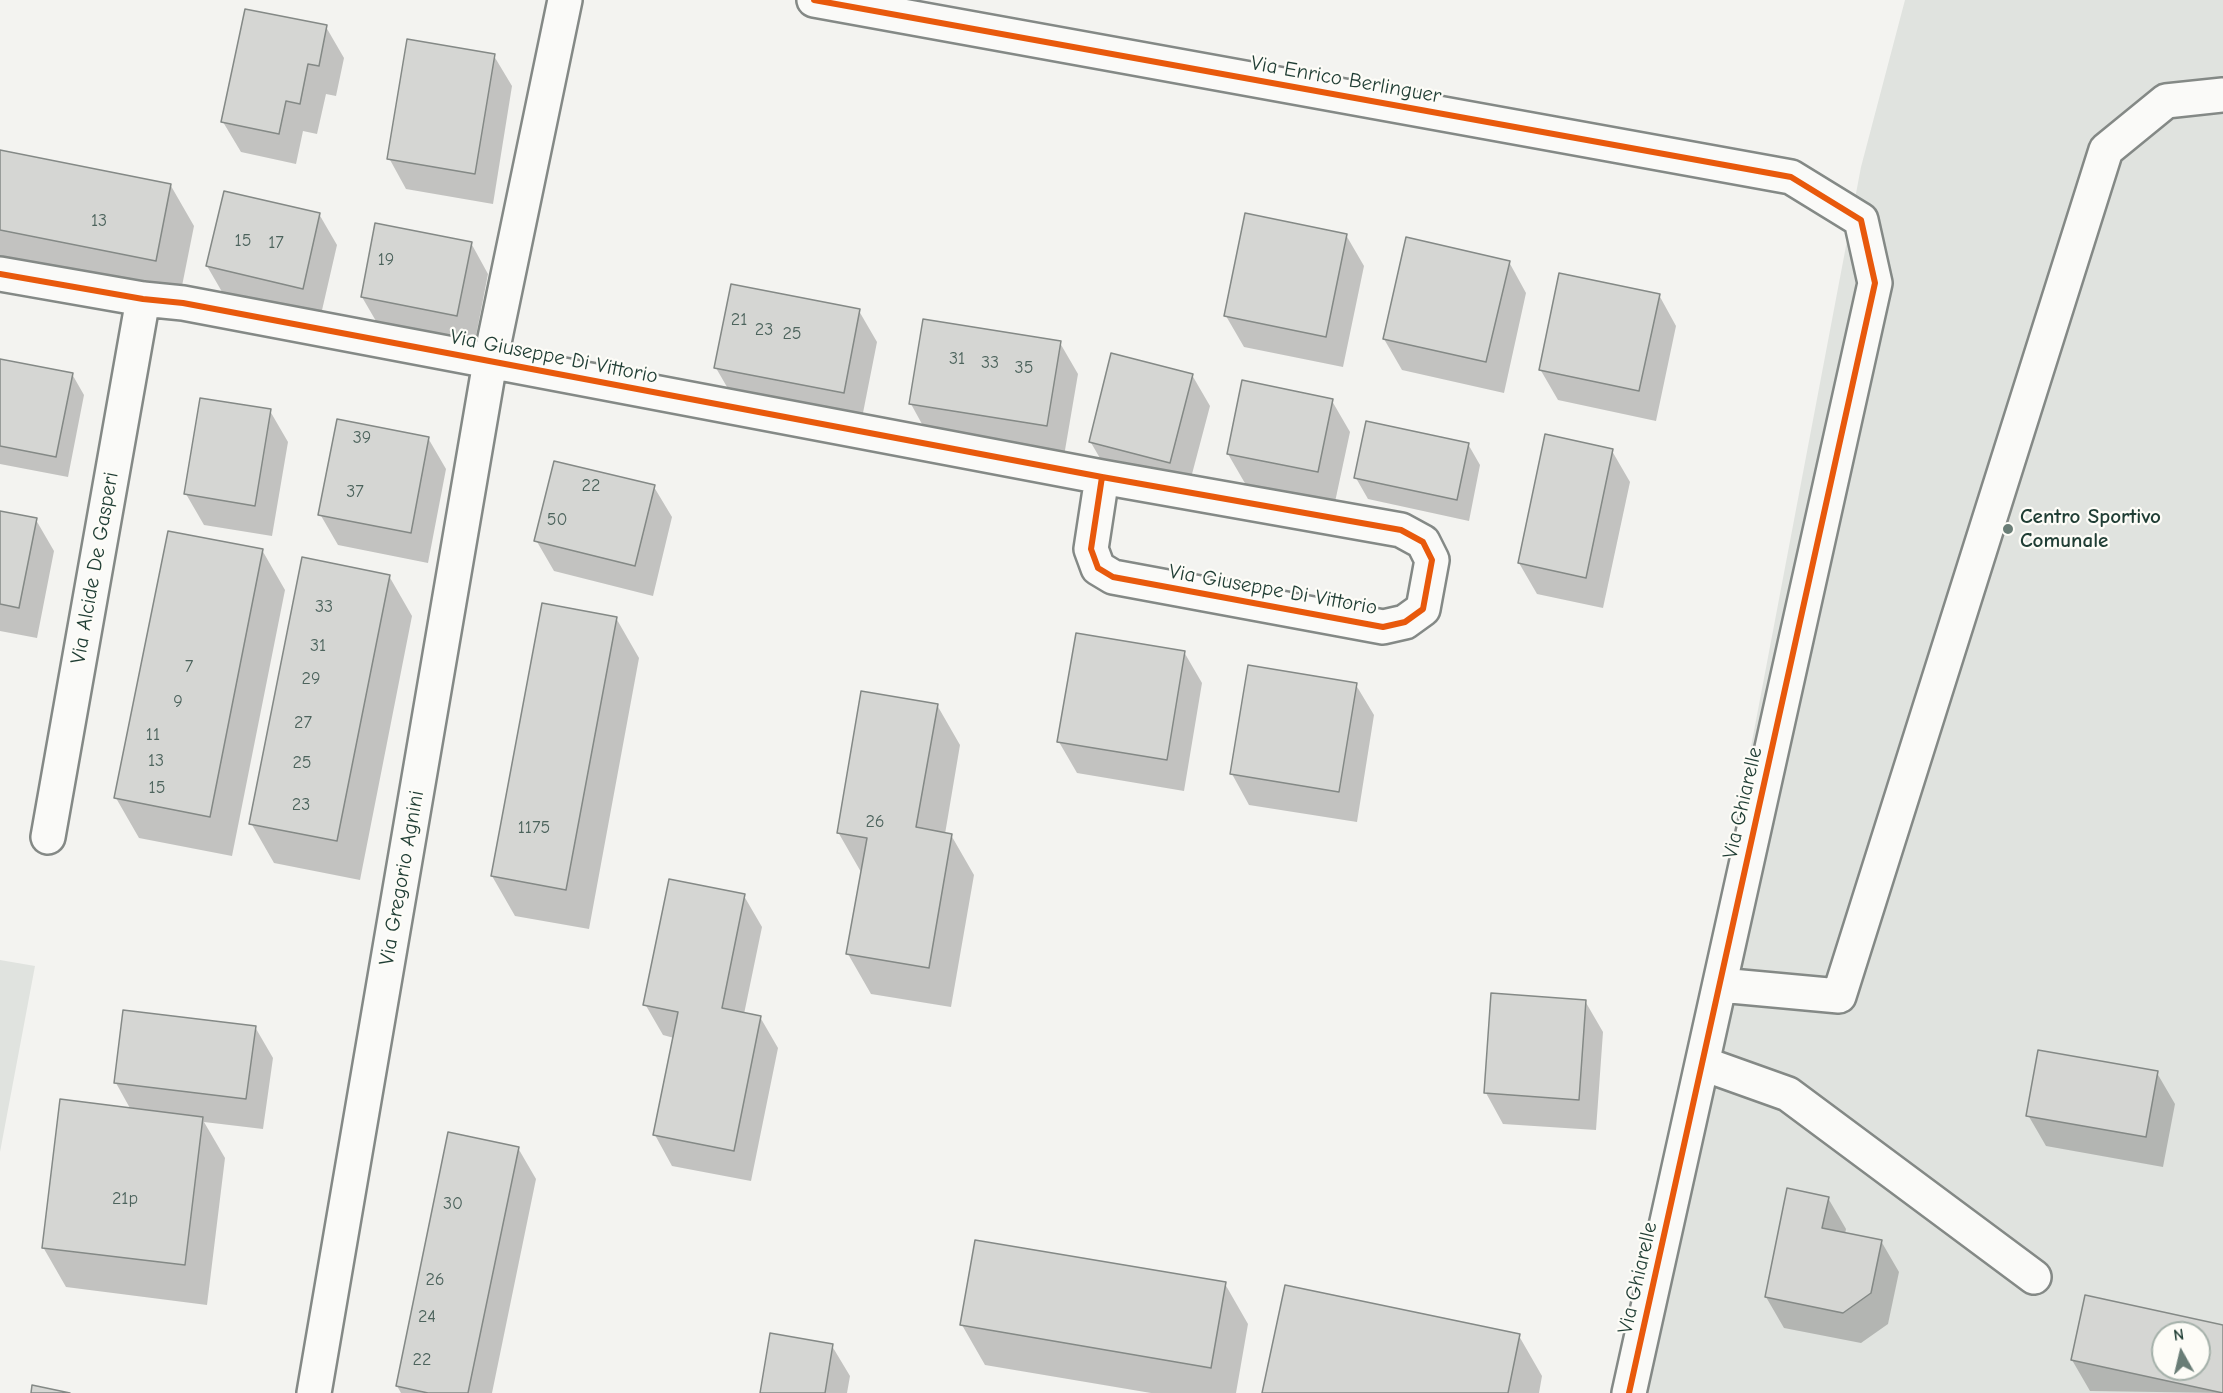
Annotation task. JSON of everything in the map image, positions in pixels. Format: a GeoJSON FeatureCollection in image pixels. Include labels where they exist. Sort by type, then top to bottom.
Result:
{"type":"FeatureCollection","features":[{"type":"Feature","properties":{"kind":"street","name":"Via Gregorio Agnini"},"geometry":{"type":"LineString","coordinates":[[314,1393],[490,362],[565,0]]}},
{"type":"Feature","properties":{"kind":"street","name":"Via Enrico Berlinguer"},"geometry":{"type":"LineString","coordinates":[[814,0],[1791,177],[1861,220]]}},
{"type":"Feature","properties":{"kind":"street"},"geometry":{"type":"LineString","coordinates":[[1720,985],[1839,996],[1863,927],[2106,150],[2166,101],[2223,95]]}},
{"type":"Feature","properties":{"kind":"street","name":"Via Ghiarelle"},"geometry":{"type":"LineString","coordinates":[[1629,1393],[1704,1064],[1875,283],[1861,220]]}},
{"type":"Feature","properties":{"kind":"street","name":"Via Giuseppe Di Vittorio"},"geometry":{"type":"LineString","coordinates":[[0,274],[143,299],[183,303],[1102,477],[1401,530],[1423,542],[1432,560],[1423,609],[1405,622],[1383,627],[1113,577],[1098,568],[1091,549],[1102,477]]}},
{"type":"Feature","properties":{"kind":"street","name":"Via Alcide De Gasperi"},"geometry":{"type":"LineString","coordinates":[[48,837],[143,299]]}},
{"type":"Feature","properties":{"kind":"street"},"geometry":{"type":"LineString","coordinates":[[1704,1064],[1788,1094],[2034,1277]]}},
{"type":"Feature","properties":{"kind":"shaded area","name":"Centro Sportivo Comunale"},"geometry":{"type":"Polygon","coordinates":[[[1905,0],[2223,0],[2223,1393],[1632,1393],[1650,1279],[1861,167],[1905,0]]]}},
{"type":"Feature","properties":{"kind":"shaded area"},"geometry":{"type":"Polygon","coordinates":[[[0,960],[35,966],[0,1152],[0,960]]]}},
{"type":"Feature","properties":{"kind":"building"},"geometry":{"type":"Polygon","coordinates":[[[245,9],[327,25],[319,66],[308,64],[300,104],[286,101],[279,134],[221,122],[245,9]]]}},
{"type":"Feature","properties":{"kind":"building"},"geometry":{"type":"Polygon","coordinates":[[[407,39],[495,54],[475,174],[387,159],[407,39]]]}},
{"type":"Feature","properties":{"kind":"building"},"geometry":{"type":"Polygon","coordinates":[[[0,150],[171,184],[156,261],[0,230],[0,150]]]}},
{"type":"Feature","properties":{"kind":"building"},"geometry":{"type":"Polygon","coordinates":[[[224,191],[320,213],[303,289],[206,266],[224,191]]]}},
{"type":"Feature","properties":{"kind":"building"},"geometry":{"type":"Polygon","coordinates":[[[1245,213],[1347,234],[1326,337],[1224,316],[1245,213]]]}},
{"type":"Feature","properties":{"kind":"building"},"geometry":{"type":"Polygon","coordinates":[[[375,223],[472,242],[457,316],[361,297],[375,223]]]}},
{"type":"Feature","properties":{"kind":"building"},"geometry":{"type":"Polygon","coordinates":[[[1406,237],[1510,261],[1486,362],[1383,339],[1406,237]]]}},
{"type":"Feature","properties":{"kind":"building"},"geometry":{"type":"Polygon","coordinates":[[[1559,273],[1660,294],[1639,391],[1539,370],[1559,273]]]}},
{"type":"Feature","properties":{"kind":"building"},"geometry":{"type":"Polygon","coordinates":[[[731,284],[860,309],[844,393],[714,368],[731,284]]]}},
{"type":"Feature","properties":{"kind":"building"},"geometry":{"type":"Polygon","coordinates":[[[923,319],[1061,341],[1047,426],[909,404],[923,319]]]}},
{"type":"Feature","properties":{"kind":"building"},"geometry":{"type":"Polygon","coordinates":[[[1111,353],[1193,374],[1170,463],[1089,442],[1111,353]]]}},
{"type":"Feature","properties":{"kind":"building"},"geometry":{"type":"Polygon","coordinates":[[[0,359],[73,373],[56,457],[0,446],[0,359]]]}},
{"type":"Feature","properties":{"kind":"building"},"geometry":{"type":"Polygon","coordinates":[[[1242,380],[1333,399],[1318,472],[1227,454],[1242,380]]]}},
{"type":"Feature","properties":{"kind":"building"},"geometry":{"type":"Polygon","coordinates":[[[200,398],[271,409],[255,506],[184,494],[200,398]]]}},
{"type":"Feature","properties":{"kind":"building"},"geometry":{"type":"Polygon","coordinates":[[[337,419],[429,437],[411,533],[318,515],[337,419]]]}},
{"type":"Feature","properties":{"kind":"building"},"geometry":{"type":"Polygon","coordinates":[[[1366,421],[1469,443],[1457,500],[1354,478],[1366,421]]]}},
{"type":"Feature","properties":{"kind":"building"},"geometry":{"type":"Polygon","coordinates":[[[1545,434],[1613,449],[1586,578],[1518,563],[1545,434]]]}},
{"type":"Feature","properties":{"kind":"building"},"geometry":{"type":"Polygon","coordinates":[[[554,461],[655,485],[635,566],[534,541],[554,461]]]}},
{"type":"Feature","properties":{"kind":"building"},"geometry":{"type":"Polygon","coordinates":[[[0,511],[37,518],[19,608],[0,604],[0,511]]]}},
{"type":"Feature","properties":{"kind":"building"},"geometry":{"type":"Polygon","coordinates":[[[168,531],[263,549],[210,817],[114,798],[168,531]]]}},
{"type":"Feature","properties":{"kind":"building"},"geometry":{"type":"Polygon","coordinates":[[[302,557],[390,575],[337,841],[249,824],[302,557]]]}},
{"type":"Feature","properties":{"kind":"building"},"geometry":{"type":"Polygon","coordinates":[[[542,603],[617,617],[566,890],[491,876],[542,603]]]}},
{"type":"Feature","properties":{"kind":"building"},"geometry":{"type":"Polygon","coordinates":[[[1076,633],[1185,651],[1167,760],[1057,742],[1076,633]]]}},
{"type":"Feature","properties":{"kind":"building"},"geometry":{"type":"Polygon","coordinates":[[[1248,665],[1357,683],[1339,792],[1230,774],[1248,665]]]}},
{"type":"Feature","properties":{"kind":"building"},"geometry":{"type":"Polygon","coordinates":[[[861,691],[938,704],[916,827],[952,834],[929,968],[846,954],[867,838],[837,833],[861,691]]]}},
{"type":"Feature","properties":{"kind":"building"},"geometry":{"type":"Polygon","coordinates":[[[669,879],[745,894],[722,1008],[761,1016],[734,1151],[653,1135],[678,1012],[643,1005],[669,879]]]}},
{"type":"Feature","properties":{"kind":"building"},"geometry":{"type":"Polygon","coordinates":[[[1491,993],[1586,1000],[1579,1100],[1484,1093],[1491,993]]]}},
{"type":"Feature","properties":{"kind":"building"},"geometry":{"type":"Polygon","coordinates":[[[123,1010],[256,1026],[246,1099],[114,1083],[123,1010]]]}},
{"type":"Feature","properties":{"kind":"building"},"geometry":{"type":"Polygon","coordinates":[[[2038,1050],[2158,1071],[2146,1137],[2026,1116],[2038,1050]]]}},
{"type":"Feature","properties":{"kind":"building"},"geometry":{"type":"Polygon","coordinates":[[[60,1099],[203,1117],[185,1265],[42,1248],[60,1099]]]}},
{"type":"Feature","properties":{"kind":"building"},"geometry":{"type":"Polygon","coordinates":[[[448,1132],[519,1147],[468,1393],[428,1393],[396,1386],[448,1132]]]}},
{"type":"Feature","properties":{"kind":"building"},"geometry":{"type":"Polygon","coordinates":[[[1787,1188],[1829,1197],[1822,1228],[1882,1240],[1871,1293],[1843,1313],[1765,1297],[1787,1188]]]}},
{"type":"Feature","properties":{"kind":"building"},"geometry":{"type":"Polygon","coordinates":[[[975,1240],[1226,1282],[1211,1368],[960,1325],[975,1240]]]}},
{"type":"Feature","properties":{"kind":"building"},"geometry":{"type":"Polygon","coordinates":[[[1285,1285],[1520,1334],[1508,1393],[1262,1393],[1285,1285]]]}},
{"type":"Feature","properties":{"kind":"building"},"geometry":{"type":"Polygon","coordinates":[[[2085,1295],[2205,1321],[2151,1321],[2151,1377],[2071,1360],[2085,1295]]]}},
{"type":"Feature","properties":{"kind":"building"},"geometry":{"type":"Polygon","coordinates":[[[2211,1322],[2223,1325],[2223,1393],[2168,1381],[2211,1381],[2211,1322]]]}},
{"type":"Feature","properties":{"kind":"building"},"geometry":{"type":"Polygon","coordinates":[[[770,1333],[833,1344],[825,1393],[760,1393],[770,1333]]]}},
{"type":"Feature","properties":{"kind":"building"},"geometry":{"type":"Polygon","coordinates":[[[32,1385],[70,1393],[31,1393],[32,1385]]]}},
{"type":"Feature","properties":{"kind":"cycle path"},"geometry":{"type":"LineString","coordinates":[[814,0],[1791,177],[1861,220],[1875,283],[1629,1393]]}},
{"type":"Feature","properties":{"kind":"cycle path"},"geometry":{"type":"LineString","coordinates":[[0,274],[143,299],[183,303],[1102,477],[1401,530],[1423,542],[1432,560],[1423,609],[1405,622],[1383,627],[1113,577],[1098,568],[1091,549],[1102,477]]}},
{"type":"Feature","properties":{"kind":"place","name":"Centro Sportivo Comunale"},"geometry":{"type":"Point","coordinates":[2008,529]}}]}
